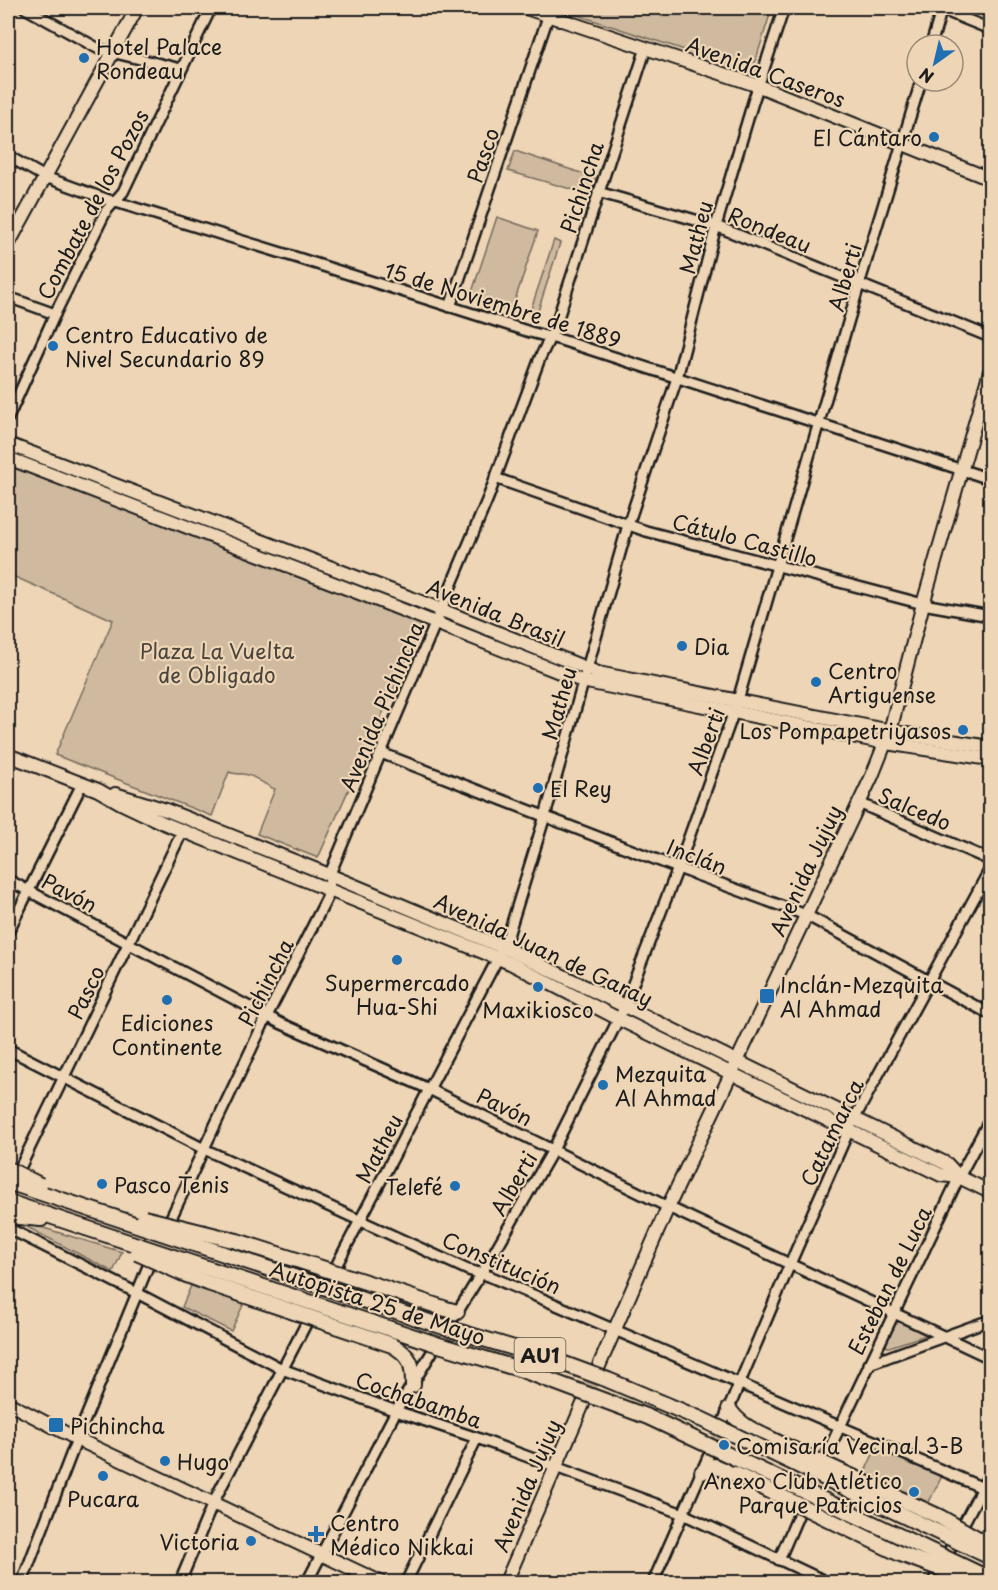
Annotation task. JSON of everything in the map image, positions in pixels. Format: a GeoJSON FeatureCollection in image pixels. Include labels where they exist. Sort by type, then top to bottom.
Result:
{"type":"FeatureCollection","features":[{"type":"Feature","properties":{"kind":"highway"},"geometry":{"type":"LineString","coordinates":[[13,1170],[71,1202]]}},
{"type":"Feature","properties":{"kind":"highway","name":"Autopista 25 de Mayo"},"geometry":{"type":"LineString","coordinates":[[8,1182],[450,1329],[551,1359],[608,1380],[703,1420],[990,1557]]}},
{"type":"Feature","properties":{"kind":"highway","name":"Autopista 25 de Mayo"},"geometry":{"type":"LineString","coordinates":[[8,1202],[439,1345],[522,1370],[648,1417],[990,1579]]}},
{"type":"Feature","properties":{"kind":"highway"},"geometry":{"type":"LineString","coordinates":[[92,1209],[136,1216],[237,1242],[378,1286],[456,1314]]}},
{"type":"Feature","properties":{"kind":"highway"},"geometry":{"type":"LineString","coordinates":[[8,1215],[65,1221]]}},
{"type":"Feature","properties":{"kind":"highway"},"geometry":{"type":"LineString","coordinates":[[86,1228],[184,1274],[392,1345],[403,1353],[412,1365],[413,1384]]}},
{"type":"Feature","properties":{"kind":"highway"},"geometry":{"type":"LineString","coordinates":[[726,1414],[781,1444],[940,1517],[990,1546]]}},
{"type":"Feature","properties":{"kind":"highway"},"geometry":{"type":"LineString","coordinates":[[702,1472],[714,1466],[735,1474],[898,1553],[976,1582]]}},
{"type":"Feature","properties":{"kind":"main road"},"geometry":{"type":"LineString","coordinates":[[8,244],[137,8]]}},
{"type":"Feature","properties":{"kind":"main road","name":"Avenida Caseros"},"geometry":{"type":"LineString","coordinates":[[526,8],[550,11],[646,48],[759,86],[990,179]]}},
{"type":"Feature","properties":{"kind":"main road","name":"Avenida Jujuy"},"geometry":{"type":"LineString","coordinates":[[599,1366],[668,1207],[888,737],[923,604],[990,371]]}},
{"type":"Feature","properties":{"kind":"main road","name":"Avenida Brasil"},"geometry":{"type":"LineString","coordinates":[[8,444],[441,610],[584,675],[598,673],[738,700],[888,737],[990,759]]}},
{"type":"Feature","properties":{"kind":"main road","name":"Avenida Brasil"},"geometry":{"type":"LineString","coordinates":[[8,458],[436,623],[584,675],[734,713],[888,737],[990,747]]}},
{"type":"Feature","properties":{"kind":"main road","name":"Avenida Juan de Garay"},"geometry":{"type":"LineString","coordinates":[[8,755],[98,790],[166,810],[331,876],[625,1006],[849,1130],[941,1175],[959,1177],[990,1192]]}},
{"type":"Feature","properties":{"kind":"main road","name":"Avenida Juan de Garay"},"geometry":{"type":"LineString","coordinates":[[98,790],[135,810],[183,831],[329,889],[501,953],[619,1019],[855,1118],[947,1164],[959,1177]]}},
{"type":"Feature","properties":{"kind":"main road"},"geometry":{"type":"LineString","coordinates":[[8,1404],[374,1581]]}},
{"type":"Feature","properties":{"kind":"main road","name":"Avenida Jujuy"},"geometry":{"type":"LineString","coordinates":[[506,1582],[582,1404]]}},
{"type":"Feature","properties":{"kind":"street"},"geometry":{"type":"LineString","coordinates":[[25,8],[99,49],[181,69]]}},
{"type":"Feature","properties":{"kind":"street","name":"Combate de los Pozos"},"geometry":{"type":"LineString","coordinates":[[8,418],[55,314],[106,211],[123,192],[211,8]]}},
{"type":"Feature","properties":{"kind":"street","name":"Matheu"},"geometry":{"type":"LineString","coordinates":[[335,1268],[501,953],[545,816],[628,525],[676,378],[716,226],[784,8]]}},
{"type":"Feature","properties":{"kind":"street"},"geometry":{"type":"LineString","coordinates":[[934,33],[941,8],[990,29]]}},
{"type":"Feature","properties":{"kind":"street","name":"Pasco"},"geometry":{"type":"LineString","coordinates":[[450,307],[550,11]]}},
{"type":"Feature","properties":{"kind":"street","name":"Pichincha"},"geometry":{"type":"LineString","coordinates":[[550,337],[646,48]]}},
{"type":"Feature","properties":{"kind":"street","name":"Alberti"},"geometry":{"type":"LineString","coordinates":[[456,1314],[554,1150],[625,1006],[678,868],[734,713],[917,93]]}},
{"type":"Feature","properties":{"kind":"street","name":"15 de Noviembre de 1889"},"geometry":{"type":"LineString","coordinates":[[8,156],[45,177],[114,201],[550,337],[990,479]]}},
{"type":"Feature","properties":{"kind":"street","name":"Rondeau"},"geometry":{"type":"LineString","coordinates":[[598,192],[716,226],[990,337]]}},
{"type":"Feature","properties":{"kind":"street"},"geometry":{"type":"LineString","coordinates":[[8,297],[55,314]]}},
{"type":"Feature","properties":{"kind":"street","name":"Avenida Pichincha"},"geometry":{"type":"LineString","coordinates":[[329,889],[331,876],[495,478],[550,337]]}},
{"type":"Feature","properties":{"kind":"street","name":"Cátulo Castillo"},"geometry":{"type":"LineString","coordinates":[[495,478],[628,525],[923,604],[990,616]]}},
{"type":"Feature","properties":{"kind":"street","name":"Inclán"},"geometry":{"type":"LineString","coordinates":[[381,753],[806,915],[990,1014]]}},
{"type":"Feature","properties":{"kind":"street"},"geometry":{"type":"LineString","coordinates":[[8,932],[82,784]]}},
{"type":"Feature","properties":{"kind":"street","name":"Salcedo"},"geometry":{"type":"LineString","coordinates":[[859,803],[990,860]]}},
{"type":"Feature","properties":{"kind":"street","name":"Pasco"},"geometry":{"type":"LineString","coordinates":[[13,1170],[64,1078],[183,831]]}},
{"type":"Feature","properties":{"kind":"street","name":"Catamarca"},"geometry":{"type":"LineString","coordinates":[[726,1414],[849,1130],[990,869]]}},
{"type":"Feature","properties":{"kind":"street","name":"Pavón"},"geometry":{"type":"LineString","coordinates":[[8,880],[267,1016],[429,1089],[668,1207],[990,1358]]}},
{"type":"Feature","properties":{"kind":"street","name":"Pichincha"},"geometry":{"type":"LineString","coordinates":[[170,1220],[267,1016],[323,907],[329,889]]}},
{"type":"Feature","properties":{"kind":"street","name":"Constitución"},"geometry":{"type":"LineString","coordinates":[[8,1049],[204,1149],[468,1270],[615,1329],[987,1490]]}},
{"type":"Feature","properties":{"kind":"street","name":"Esteban de Luca"},"geometry":{"type":"LineString","coordinates":[[825,1458],[959,1177],[990,1119]]}},
{"type":"Feature","properties":{"kind":"street","name":"Cochabamba"},"geometry":{"type":"LineString","coordinates":[[8,1228],[282,1369],[683,1514],[827,1582]]}},
{"type":"Feature","properties":{"kind":"street"},"geometry":{"type":"LineString","coordinates":[[22,1582],[77,1439],[149,1264]]}},
{"type":"Feature","properties":{"kind":"street"},"geometry":{"type":"LineString","coordinates":[[180,1582],[213,1503],[308,1320]]}},
{"type":"Feature","properties":{"kind":"street"},"geometry":{"type":"LineString","coordinates":[[869,1364],[990,1320]]}},
{"type":"Feature","properties":{"kind":"street"},"geometry":{"type":"LineString","coordinates":[[307,1582],[396,1411],[432,1352]]}},
{"type":"Feature","properties":{"kind":"street"},"geometry":{"type":"LineString","coordinates":[[406,1582],[477,1438]]}},
{"type":"Feature","properties":{"kind":"street"},"geometry":{"type":"LineString","coordinates":[[653,1582],[708,1457]]}},
{"type":"Feature","properties":{"kind":"street"},"geometry":{"type":"LineString","coordinates":[[933,1582],[987,1490],[990,1473]]}},
{"type":"Feature","properties":{"kind":"street"},"geometry":{"type":"LineString","coordinates":[[779,1560],[800,1511]]}},
{"type":"Feature","properties":{"kind":"green space"},"geometry":{"type":"Polygon","coordinates":[[[563,8],[772,8],[752,72],[562,10],[563,8]]]}},
{"type":"Feature","properties":{"kind":"green space"},"geometry":{"type":"Polygon","coordinates":[[[515,151],[596,178],[591,193],[508,171],[515,151]]]}},
{"type":"Feature","properties":{"kind":"green space"},"geometry":{"type":"Polygon","coordinates":[[[497,217],[538,231],[512,309],[507,307],[505,310],[470,298],[497,217]]]}},
{"type":"Feature","properties":{"kind":"green space"},"geometry":{"type":"Polygon","coordinates":[[[554,240],[560,243],[536,317],[529,315],[554,240]]]}},
{"type":"Feature","properties":{"kind":"green space","name":"Plaza La Vuelta de Obligado"},"geometry":{"type":"Polygon","coordinates":[[[8,464],[423,622],[318,858],[257,834],[275,789],[252,776],[229,772],[212,816],[55,755],[113,620],[8,574],[8,464]]]}},
{"type":"Feature","properties":{"kind":"green space"},"geometry":{"type":"Polygon","coordinates":[[[8,1217],[122,1252],[113,1272],[8,1217]]]}},
{"type":"Feature","properties":{"kind":"green space"},"geometry":{"type":"Polygon","coordinates":[[[193,1281],[245,1301],[231,1331],[182,1307],[193,1281]]]}},
{"type":"Feature","properties":{"kind":"green space"},"geometry":{"type":"Polygon","coordinates":[[[894,1320],[925,1332],[926,1335],[887,1347],[894,1320]]]}},
{"type":"Feature","properties":{"kind":"green space","name":"Anexo Club Atlético Parque Patricios"},"geometry":{"type":"Polygon","coordinates":[[[876,1448],[942,1476],[926,1508],[863,1476],[876,1448]]]}},
{"type":"Feature","properties":{"kind":"tunnel"},"geometry":{"type":"LineString","coordinates":[[314,1308],[335,1268]]}},
{"type":"Feature","properties":{"kind":"tunnel"},"geometry":{"type":"LineString","coordinates":[[583,1403],[599,1366]]}},
{"type":"Feature","properties":{"kind":"tunnel"},"geometry":{"type":"LineString","coordinates":[[710,1452],[722,1424]]}},
{"type":"Feature","properties":{"kind":"place","name":"Hotel Palace Rondeau"},"geometry":{"type":"Point","coordinates":[84,58]}},
{"type":"Feature","properties":{"kind":"place","name":"El Cántaro"},"geometry":{"type":"Point","coordinates":[934,137]}},
{"type":"Feature","properties":{"kind":"place","name":"Centro Educativo de Nivel Secundario 89"},"geometry":{"type":"Point","coordinates":[53,346]}},
{"type":"Feature","properties":{"kind":"place","name":"Dia"},"geometry":{"type":"Point","coordinates":[682,646]}},
{"type":"Feature","properties":{"kind":"place","name":"Centro Artiguense"},"geometry":{"type":"Point","coordinates":[816,682]}},
{"type":"Feature","properties":{"kind":"place","name":"Los Pompapetriyasos"},"geometry":{"type":"Point","coordinates":[963,730]}},
{"type":"Feature","properties":{"kind":"place","name":"El Rey"},"geometry":{"type":"Point","coordinates":[538,788]}},
{"type":"Feature","properties":{"kind":"place","name":"Supermercado Hua-Shi"},"geometry":{"type":"Point","coordinates":[397,960]}},
{"type":"Feature","properties":{"kind":"place","name":"Maxikiosco"},"geometry":{"type":"Point","coordinates":[538,987]}},
{"type":"Feature","properties":{"kind":"place","name":"Inclán-Mezquita Al Ahmad"},"geometry":{"type":"Point","coordinates":[767,996]}},
{"type":"Feature","properties":{"kind":"place","name":"Ediciones Continente"},"geometry":{"type":"Point","coordinates":[167,1000]}},
{"type":"Feature","properties":{"kind":"place","name":"Mezquita Al Ahmad"},"geometry":{"type":"Point","coordinates":[603,1085]}},
{"type":"Feature","properties":{"kind":"place","name":"Pasco Tenis"},"geometry":{"type":"Point","coordinates":[102,1184]}},
{"type":"Feature","properties":{"kind":"place","name":"Telefé"},"geometry":{"type":"Point","coordinates":[455,1186]}},
{"type":"Feature","properties":{"kind":"place","name":"Pichincha"},"geometry":{"type":"Point","coordinates":[56,1425]}},
{"type":"Feature","properties":{"kind":"place","name":"Comisaría Vecinal 3-B"},"geometry":{"type":"Point","coordinates":[724,1445]}},
{"type":"Feature","properties":{"kind":"place","name":"Hugo"},"geometry":{"type":"Point","coordinates":[165,1461]}},
{"type":"Feature","properties":{"kind":"place","name":"Pucara"},"geometry":{"type":"Point","coordinates":[103,1476]}},
{"type":"Feature","properties":{"kind":"place","name":"Anexo Club Atlético Parque Patricios"},"geometry":{"type":"Point","coordinates":[914,1492]}},
{"type":"Feature","properties":{"kind":"place","name":"Centro Médico Nikkai"},"geometry":{"type":"Point","coordinates":[316,1534]}},
{"type":"Feature","properties":{"kind":"place","name":"Victoria"},"geometry":{"type":"Point","coordinates":[251,1541]}}]}
